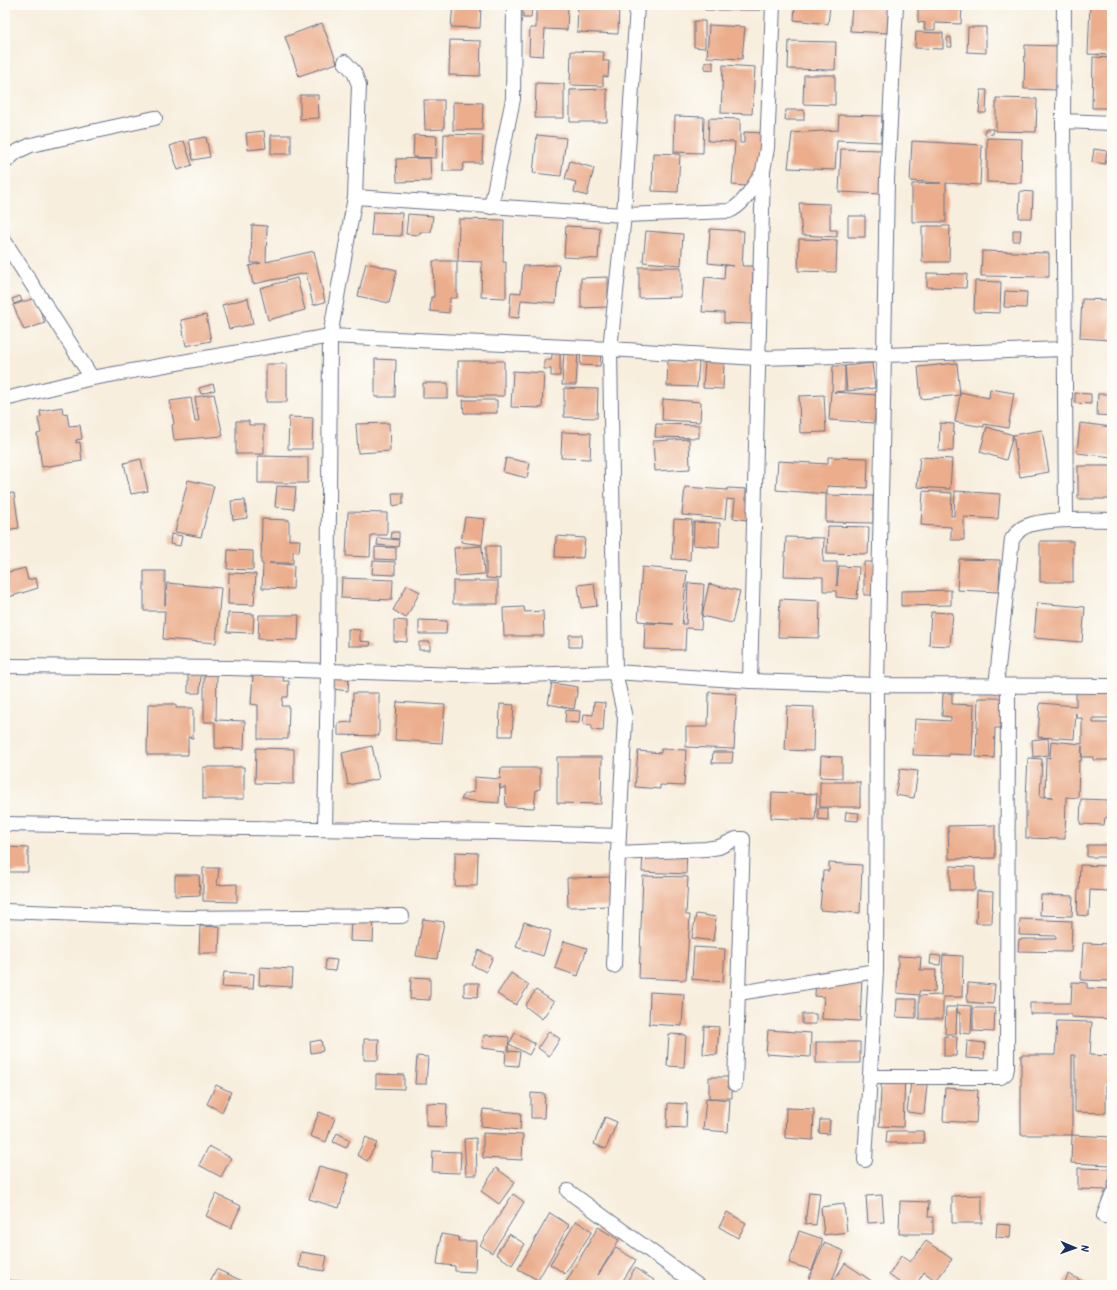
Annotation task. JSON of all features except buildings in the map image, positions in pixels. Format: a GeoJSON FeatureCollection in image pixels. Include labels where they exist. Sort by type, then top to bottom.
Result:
{"type":"FeatureCollection","features":[{"type":"Feature","properties":{"kind":"street"},"geometry":{"type":"LineString","coordinates":[[491,206],[513,99],[514,5]]}},
{"type":"Feature","properties":{"kind":"street"},"geometry":{"type":"LineString","coordinates":[[614,966],[625,718],[615,672],[610,349],[624,215],[637,5]]}},
{"type":"Feature","properties":{"kind":"street"},"geometry":{"type":"LineString","coordinates":[[750,681],[757,358],[763,171],[767,148],[773,5]]}},
{"type":"Feature","properties":{"kind":"street"},"geometry":{"type":"LineString","coordinates":[[865,1160],[876,971],[877,686],[887,179],[896,5]]}},
{"type":"Feature","properties":{"kind":"street"},"geometry":{"type":"LineString","coordinates":[[1064,5],[1066,520]]}},
{"type":"Feature","properties":{"kind":"street"},"geometry":{"type":"LineString","coordinates":[[325,829],[328,671],[330,336],[355,197],[359,85],[354,72],[345,62]]}},
{"type":"Feature","properties":{"kind":"street"},"geometry":{"type":"LineString","coordinates":[[5,162],[16,152],[32,145],[155,118]]}},
{"type":"Feature","properties":{"kind":"street"},"geometry":{"type":"LineString","coordinates":[[1064,120],[1112,123]]}},
{"type":"Feature","properties":{"kind":"street"},"geometry":{"type":"LineString","coordinates":[[355,197],[624,215],[729,211],[742,203],[763,171]]}},
{"type":"Feature","properties":{"kind":"street"},"geometry":{"type":"LineString","coordinates":[[5,242],[92,378]]}},
{"type":"Feature","properties":{"kind":"street"},"geometry":{"type":"LineString","coordinates":[[5,399],[92,378],[330,336],[610,349],[757,358],[1065,349]]}},
{"type":"Feature","properties":{"kind":"street"},"geometry":{"type":"LineString","coordinates":[[870,1077],[1001,1077],[1006,1072],[1002,686],[1012,539],[1021,529],[1029,525],[1066,520],[1112,520]]}},
{"type":"Feature","properties":{"kind":"street"},"geometry":{"type":"LineString","coordinates":[[5,666],[230,668],[492,676],[615,672],[750,681],[877,686],[1112,686]]}},
{"type":"Feature","properties":{"kind":"street"},"geometry":{"type":"LineString","coordinates":[[5,824],[325,829],[619,836]]}},
{"type":"Feature","properties":{"kind":"street"},"geometry":{"type":"LineString","coordinates":[[618,853],[706,849],[718,847],[736,839],[744,839],[735,1084]]}},
{"type":"Feature","properties":{"kind":"street"},"geometry":{"type":"LineString","coordinates":[[5,911],[183,918],[402,916]]}},
{"type":"Feature","properties":{"kind":"street"},"geometry":{"type":"LineString","coordinates":[[739,993],[876,971]]}},
{"type":"Feature","properties":{"kind":"street"},"geometry":{"type":"LineString","coordinates":[[568,1191],[697,1285]]}},
{"type":"Feature","properties":{"kind":"street"},"geometry":{"type":"LineString","coordinates":[[1104,1216],[1112,1195]]}}]}
